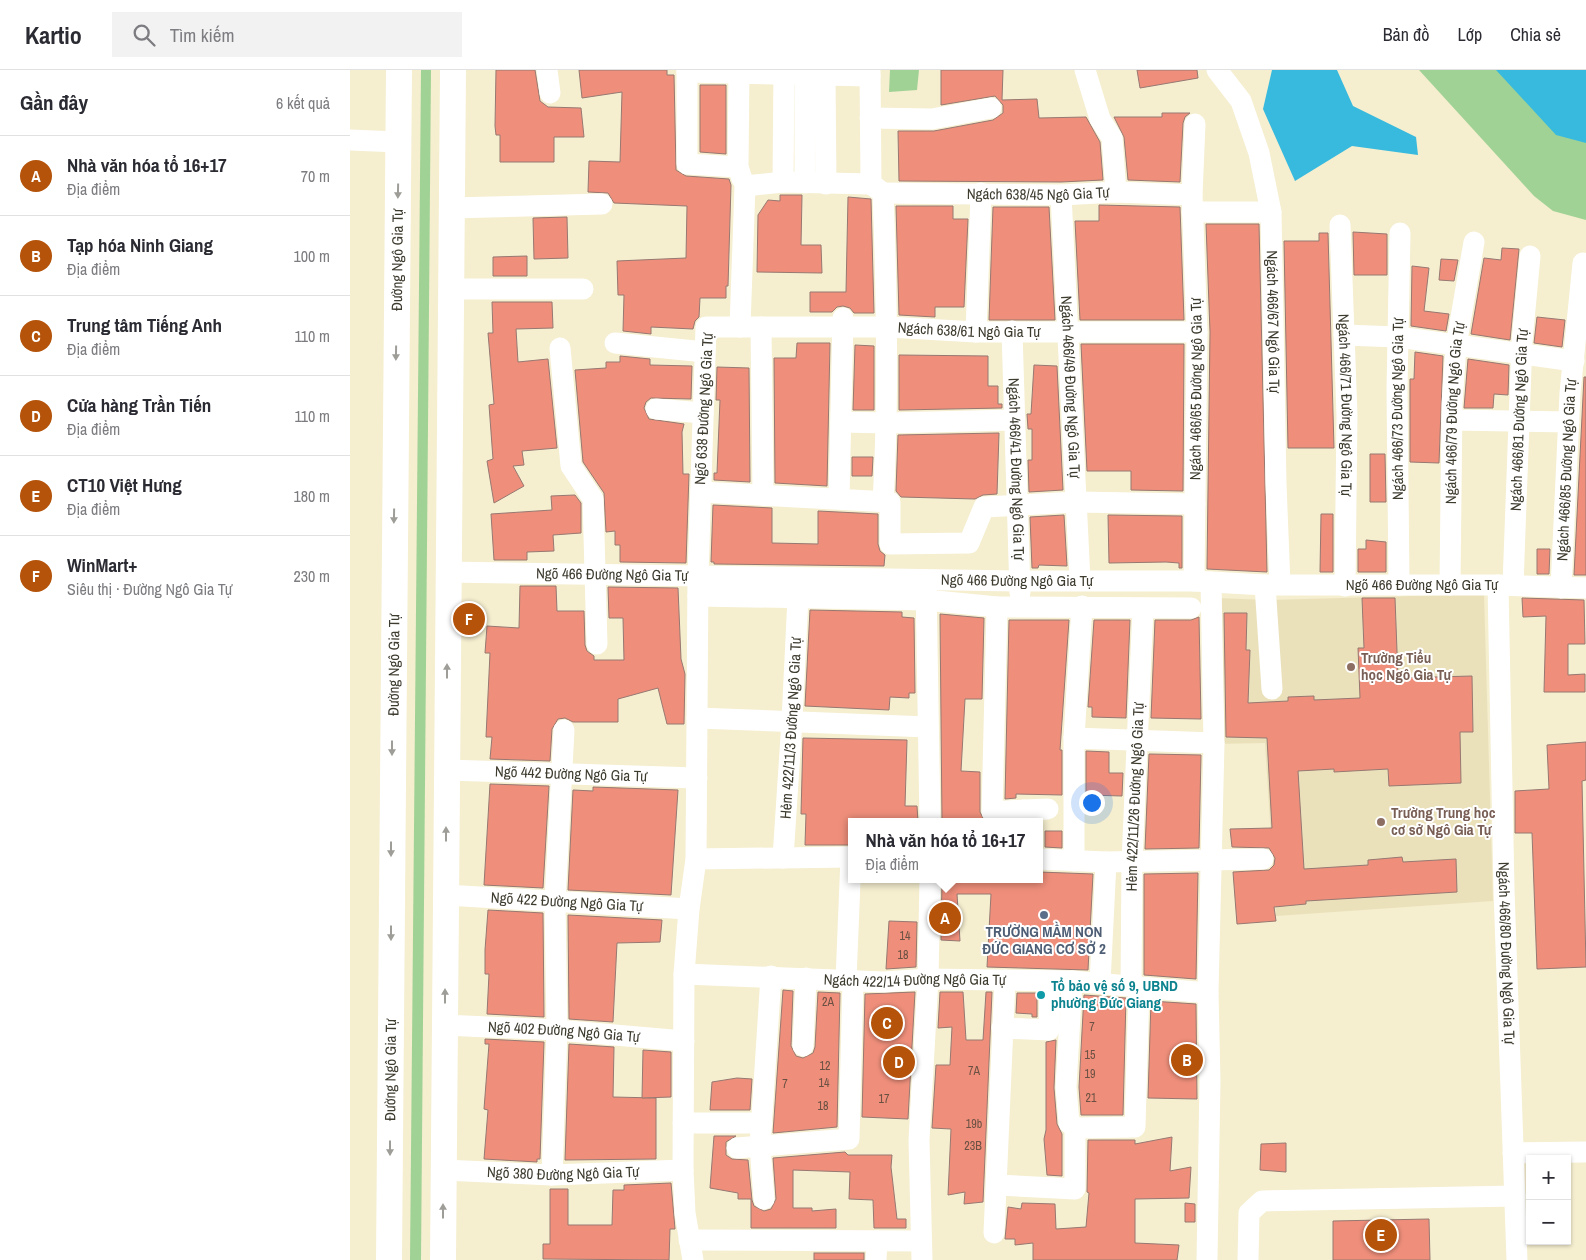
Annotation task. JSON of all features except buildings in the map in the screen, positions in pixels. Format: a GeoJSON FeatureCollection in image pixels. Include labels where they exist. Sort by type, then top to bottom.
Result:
{"type":"FeatureCollection","features":[{"type":"Feature","properties":{"kind":"main road","name":"Đường Ngô Gia Tự"},"geometry":{"type":"LineString","coordinates":[[389,1260],[399,70]]}},
{"type":"Feature","properties":{"kind":"main road"},"geometry":{"type":"LineString","coordinates":[[443,1260],[453,70]]}},
{"type":"Feature","properties":{"kind":"street"},"geometry":{"type":"LineString","coordinates":[[547,70],[550,93]]}},
{"type":"Feature","properties":{"kind":"street"},"geometry":{"type":"LineString","coordinates":[[1085,70],[1100,119],[1112,138],[1116,192]]}},
{"type":"Feature","properties":{"kind":"street","name":"Ngách 466/67 Ngô Gia Tự"},"geometry":{"type":"LineString","coordinates":[[1217,70],[1241,101],[1259,153],[1271,212],[1276,484],[1272,690]]}},
{"type":"Feature","properties":{"kind":"street"},"geometry":{"type":"LineString","coordinates":[[877,188],[783,182],[741,177],[688,164],[687,71],[800,74],[870,73],[870,118],[877,188],[888,327],[888,423],[883,502]]}},
{"type":"Feature","properties":{"kind":"street"},"geometry":{"type":"LineString","coordinates":[[739,72],[747,324],[763,495]]}},
{"type":"Feature","properties":{"kind":"street"},"geometry":{"type":"LineString","coordinates":[[783,182],[800,74]]}},
{"type":"Feature","properties":{"kind":"street"},"geometry":{"type":"LineString","coordinates":[[800,74],[805,183]]}},
{"type":"Feature","properties":{"kind":"street"},"geometry":{"type":"LineString","coordinates":[[800,74],[826,184]]}},
{"type":"Feature","properties":{"kind":"street"},"geometry":{"type":"LineString","coordinates":[[870,118],[932,119],[991,108]]}},
{"type":"Feature","properties":{"kind":"street","name":"Ngách 466/65 Đường Ngô Gia Tự"},"geometry":{"type":"LineString","coordinates":[[1195,124],[1192,204],[1197,332],[1195,504],[1203,582],[1214,743],[1208,993],[1210,1080],[1207,1260]]}},
{"type":"Feature","properties":{"kind":"street"},"geometry":{"type":"LineString","coordinates":[[350,140],[398,142]]}},
{"type":"Feature","properties":{"kind":"street","name":"Ngách 638/45 Ngô Gia Tự"},"geometry":{"type":"LineString","coordinates":[[877,188],[981,193],[1061,194],[1116,192],[1192,204],[1271,212]]}},
{"type":"Feature","properties":{"kind":"street"},"geometry":{"type":"LineString","coordinates":[[976,332],[981,193]]}},
{"type":"Feature","properties":{"kind":"street","name":"Ngách 466/49 Đường Ngô Gia Tự"},"geometry":{"type":"LineString","coordinates":[[1061,194],[1080,580]]}},
{"type":"Feature","properties":{"kind":"street"},"geometry":{"type":"LineString","coordinates":[[452,208],[602,204]]}},
{"type":"Feature","properties":{"kind":"street","name":"Ngách 466/71 Đường Ngô Gia Tự"},"geometry":{"type":"LineString","coordinates":[[1340,225],[1347,416],[1345,586]]}},
{"type":"Feature","properties":{"kind":"street","name":"Ngách 466/73 Đường Ngô Gia Tự"},"geometry":{"type":"LineString","coordinates":[[1399,585],[1398,337],[1400,233]]}},
{"type":"Feature","properties":{"kind":"street","name":"Ngách 466/79 Đường Ngô Gia Tự"},"geometry":{"type":"LineString","coordinates":[[1450,585],[1452,420],[1456,346],[1474,242]]}},
{"type":"Feature","properties":{"kind":"street","name":"Ngách 466/81 Đường Ngô Gia Tự"},"geometry":{"type":"LineString","coordinates":[[1506,585],[1519,420],[1521,353],[1530,256]]}},
{"type":"Feature","properties":{"kind":"street","name":"Ngách 466/85 Đường Ngô Gia Tự"},"geometry":{"type":"LineString","coordinates":[[1561,588],[1569,422],[1574,361],[1581,340],[1583,263]]}},
{"type":"Feature","properties":{"kind":"street"},"geometry":{"type":"LineString","coordinates":[[450,289],[583,288]]}},
{"type":"Feature","properties":{"kind":"street"},"geometry":{"type":"LineString","coordinates":[[747,324],[843,322],[868,318]]}},
{"type":"Feature","properties":{"kind":"street"},"geometry":{"type":"LineString","coordinates":[[839,498],[843,322]]}},
{"type":"Feature","properties":{"kind":"street","name":"Ngách 638/61 Ngô Gia Tự"},"geometry":{"type":"LineString","coordinates":[[843,322],[888,327],[976,332],[1197,332]]}},
{"type":"Feature","properties":{"kind":"street","name":"Ngõ 638 Đường Ngô Gia Tự"},"geometry":{"type":"LineString","coordinates":[[698,575],[706,327],[747,324]]}},
{"type":"Feature","properties":{"kind":"street","name":"Ngách 466/41 Đường Ngô Gia Tự"},"geometry":{"type":"LineString","coordinates":[[1012,331],[1020,607]]}},
{"type":"Feature","properties":{"kind":"street"},"geometry":{"type":"LineString","coordinates":[[1344,336],[1398,337],[1574,361]]}},
{"type":"Feature","properties":{"kind":"street"},"geometry":{"type":"LineString","coordinates":[[615,342],[705,352]]}},
{"type":"Feature","properties":{"kind":"street"},"geometry":{"type":"LineString","coordinates":[[560,348],[571,466],[593,499],[597,644]]}},
{"type":"Feature","properties":{"kind":"street"},"geometry":{"type":"LineString","coordinates":[[656,409],[703,413]]}},
{"type":"Feature","properties":{"kind":"street"},"geometry":{"type":"LineString","coordinates":[[841,422],[888,423],[1014,420]]}},
{"type":"Feature","properties":{"kind":"street"},"geometry":{"type":"LineString","coordinates":[[1452,420],[1569,422]]}},
{"type":"Feature","properties":{"kind":"street"},"geometry":{"type":"LineString","coordinates":[[701,492],[890,502],[890,544],[969,543],[984,507],[1076,502],[1195,504]]}},
{"type":"Feature","properties":{"kind":"street","name":"Ngõ 466 Đường Ngô Gia Tự"},"geometry":{"type":"LineString","coordinates":[[448,572],[926,578],[1020,581],[1080,580],[1345,586],[1506,585],[1586,588]]}},
{"type":"Feature","properties":{"kind":"street"},"geometry":{"type":"LineString","coordinates":[[698,575],[696,859],[689,910],[684,974],[683,1170],[691,1250],[922,1250],[919,1140],[928,980],[930,883]]}},
{"type":"Feature","properties":{"kind":"street"},"geometry":{"type":"LineString","coordinates":[[926,578],[930,818]]}},
{"type":"Feature","properties":{"kind":"street","name":"Ngách 466/80 Đường Ngô Gia Tự"},"geometry":{"type":"LineString","coordinates":[[1506,585],[1513,1152],[1517,1260]]}},
{"type":"Feature","properties":{"kind":"street"},"geometry":{"type":"LineString","coordinates":[[698,596],[926,600],[997,607],[1191,608]]}},
{"type":"Feature","properties":{"kind":"street","name":"Hẻm 422/11/3 Đường Ngô Gia Tự"},"geometry":{"type":"LineString","coordinates":[[783,858],[798,597]]}},
{"type":"Feature","properties":{"kind":"street"},"geometry":{"type":"LineString","coordinates":[[1074,861],[1074,738],[1082,606]]}},
{"type":"Feature","properties":{"kind":"street"},"geometry":{"type":"LineString","coordinates":[[997,607],[992,812],[1024,816],[1048,809]]}},
{"type":"Feature","properties":{"kind":"street","name":"Hẻm 422/11/26 Đường Ngô Gia Tự"},"geometry":{"type":"LineString","coordinates":[[1073,1126],[1135,1127],[1135,986],[1132,862],[1139,739],[1143,608]]}},
{"type":"Feature","properties":{"kind":"street"},"geometry":{"type":"LineString","coordinates":[[697,718],[928,727]]}},
{"type":"Feature","properties":{"kind":"street"},"geometry":{"type":"LineString","coordinates":[[552,1175],[557,1030],[555,901],[564,730]]}},
{"type":"Feature","properties":{"kind":"street"},"geometry":{"type":"LineString","coordinates":[[1074,738],[1214,743]]}},
{"type":"Feature","properties":{"kind":"street","name":"Ngõ 442 Đường Ngô Gia Tự"},"geometry":{"type":"LineString","coordinates":[[446,770],[697,778]]}},
{"type":"Feature","properties":{"kind":"street"},"geometry":{"type":"LineString","coordinates":[[696,859],[848,857]]}},
{"type":"Feature","properties":{"kind":"street"},"geometry":{"type":"LineString","coordinates":[[1043,859],[1132,862],[1263,859]]}},
{"type":"Feature","properties":{"kind":"street"},"geometry":{"type":"LineString","coordinates":[[1100,983],[1106,862]]}},
{"type":"Feature","properties":{"kind":"street"},"geometry":{"type":"LineString","coordinates":[[737,1148],[849,1139],[851,883]]}},
{"type":"Feature","properties":{"kind":"street","name":"Ngõ 422 Đường Ngô Gia Tự"},"geometry":{"type":"LineString","coordinates":[[445,895],[689,910]]}},
{"type":"Feature","properties":{"kind":"street","name":"Ngách 422/14 Đường Ngô Gia Tự"},"geometry":{"type":"LineString","coordinates":[[684,974],[884,982],[928,980],[1072,980],[1208,993]]}},
{"type":"Feature","properties":{"kind":"street"},"geometry":{"type":"LineString","coordinates":[[764,1199],[760,1146],[771,976]]}},
{"type":"Feature","properties":{"kind":"street"},"geometry":{"type":"LineString","coordinates":[[803,1046],[806,978]]}},
{"type":"Feature","properties":{"kind":"street"},"geometry":{"type":"LineString","coordinates":[[994,1234],[1005,980]]}},
{"type":"Feature","properties":{"kind":"street"},"geometry":{"type":"LineString","coordinates":[[996,1185],[1075,1189],[1073,1126],[1066,1087],[1072,980]]}},
{"type":"Feature","properties":{"kind":"street"},"geometry":{"type":"LineString","coordinates":[[1002,1028],[1049,1030],[1050,981]]}},
{"type":"Feature","properties":{"kind":"street","name":"Ngõ 402 Đường Ngô Gia Tự"},"geometry":{"type":"LineString","coordinates":[[444,1025],[557,1030],[684,1041]]}},
{"type":"Feature","properties":{"kind":"street"},"geometry":{"type":"LineString","coordinates":[[683,1122],[762,1123]]}},
{"type":"Feature","properties":{"kind":"street"},"geometry":{"type":"LineString","coordinates":[[1513,1152],[1586,1152]]}},
{"type":"Feature","properties":{"kind":"street","name":"Ngõ 380 Đường Ngô Gia Tự"},"geometry":{"type":"LineString","coordinates":[[443,1170],[552,1175],[683,1170]]}},
{"type":"Feature","properties":{"kind":"street"},"geometry":{"type":"LineString","coordinates":[[1248,1260],[1249,1213],[1262,1201],[1514,1196]]}},
{"type":"Feature","properties":{"kind":"shaded area"},"geometry":{"type":"Polygon","coordinates":[[[1484,594],[1493,901],[1276,916],[1265,743],[1214,744],[1217,598],[1267,600],[1484,594]]]}},
{"type":"Feature","properties":{"kind":"green space"},"geometry":{"type":"Polygon","coordinates":[[[421,70],[431,70],[421,1260],[410,1260],[421,70]]]}},
{"type":"Feature","properties":{"kind":"green space"},"geometry":{"type":"Polygon","coordinates":[[[890,70],[919,70],[917,90],[889,92],[890,70]]]}},
{"type":"Feature","properties":{"kind":"green space"},"geometry":{"type":"Polygon","coordinates":[[[1419,70],[1586,70],[1586,220],[1553,211],[1534,196],[1419,70]]]}},
{"type":"Feature","properties":{"kind":"water"},"geometry":{"type":"Polygon","coordinates":[[[1272,70],[1337,70],[1353,106],[1416,137],[1418,155],[1352,146],[1295,181],[1263,109],[1272,70]]]}},
{"type":"Feature","properties":{"kind":"water"},"geometry":{"type":"Polygon","coordinates":[[[1496,70],[1586,70],[1586,143],[1556,135],[1496,70]]]}},
{"type":"Feature","properties":{"kind":"place","name":"WinMart+"},"geometry":{"type":"Point","coordinates":[469,619]}},
{"type":"Feature","properties":{"kind":"place","name":"Trường Tiểu học Ngô Gia Tự"},"geometry":{"type":"Point","coordinates":[1351,667]}},
{"type":"Feature","properties":{"kind":"place","name":"Trường Trung học cơ sở Ngô Gia Tự"},"geometry":{"type":"Point","coordinates":[1381,822]}},
{"type":"Feature","properties":{"kind":"place","name":"TRƯỜNG MẦM NON ĐỨC GIANG CƠ SỞ 2"},"geometry":{"type":"Point","coordinates":[1044,915]}},
{"type":"Feature","properties":{"kind":"place","name":"Nhà văn hóa tổ 16+17"},"geometry":{"type":"Point","coordinates":[945,918]}},
{"type":"Feature","properties":{"kind":"place","name":"Tổ bảo vệ số 9, UBND phường Đức Giang"},"geometry":{"type":"Point","coordinates":[1041,995]}},
{"type":"Feature","properties":{"kind":"place","name":"Trung tâm Tiếng Anh"},"geometry":{"type":"Point","coordinates":[887,1023]}},
{"type":"Feature","properties":{"kind":"place","name":"Tạp hóa Ninh Giang"},"geometry":{"type":"Point","coordinates":[1187,1060]}},
{"type":"Feature","properties":{"kind":"place","name":"Cửa hàng Trần Tiến"},"geometry":{"type":"Point","coordinates":[899,1062]}},
{"type":"Feature","properties":{"kind":"place","name":"CT10 Việt Hưng"},"geometry":{"type":"Point","coordinates":[1381,1235]}}]}
